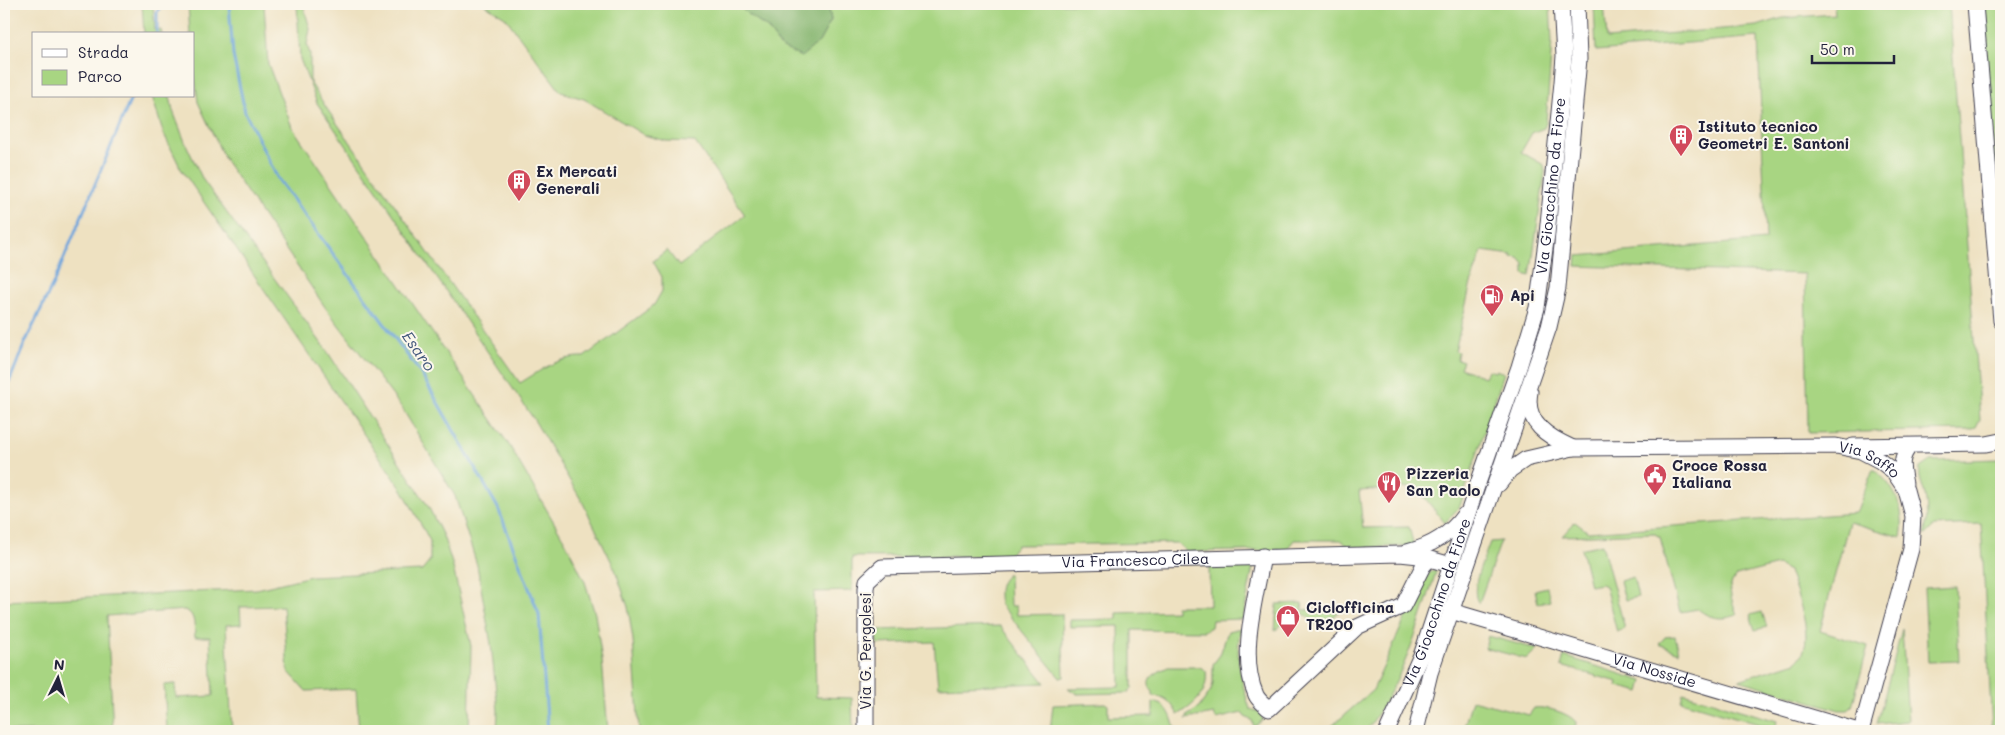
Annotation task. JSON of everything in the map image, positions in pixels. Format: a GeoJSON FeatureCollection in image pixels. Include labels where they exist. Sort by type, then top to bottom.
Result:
{"type":"FeatureCollection","features":[{"type":"Feature","properties":{"kind":"street","name":"Via Gioacchino da Fiore"},"geometry":{"type":"LineString","coordinates":[[1387,731],[1422,653],[1470,506],[1519,367],[1540,293],[1564,56],[1562,4]]}},
{"type":"Feature","properties":{"kind":"street","name":"Via Gioacchino da Fiore"},"geometry":{"type":"LineString","coordinates":[[1416,731],[1430,673],[1549,327],[1558,288],[1579,59],[1577,4]]}},
{"type":"Feature","properties":{"kind":"street"},"geometry":{"type":"LineString","coordinates":[[1975,4],[2001,321]]}},
{"type":"Feature","properties":{"kind":"street"},"geometry":{"type":"LineString","coordinates":[[1533,374],[1528,401],[1537,427],[1559,442],[1573,448]]}},
{"type":"Feature","properties":{"kind":"street"},"geometry":{"type":"LineString","coordinates":[[1836,446],[1986,444],[2001,441]]}},
{"type":"Feature","properties":{"kind":"street","name":"Via Saffo"},"geometry":{"type":"LineString","coordinates":[[1487,510],[1501,480],[1510,470],[1526,459],[1573,448],[1836,446],[1861,451],[1880,461],[1892,471],[1906,490],[1913,516],[1911,549],[1860,731]]}},
{"type":"Feature","properties":{"kind":"street"},"geometry":{"type":"LineString","coordinates":[[1906,490],[1901,465],[1902,459],[1910,446]]}},
{"type":"Feature","properties":{"kind":"street"},"geometry":{"type":"LineString","coordinates":[[1400,554],[1426,547],[1443,537],[1456,527],[1470,506]]}},
{"type":"Feature","properties":{"kind":"street"},"geometry":{"type":"LineString","coordinates":[[1400,554],[1451,565]]}},
{"type":"Feature","properties":{"kind":"street","name":"Via Francesco Cilea"},"geometry":{"type":"LineString","coordinates":[[873,573],[882,566],[897,565],[1400,554]]}},
{"type":"Feature","properties":{"kind":"street"},"geometry":{"type":"LineString","coordinates":[[1263,556],[1249,635],[1249,666],[1256,696],[1269,709],[1356,627],[1403,606],[1423,566],[1429,559]]}},
{"type":"Feature","properties":{"kind":"street","name":"Via G. Pergolesi"},"geometry":{"type":"LineString","coordinates":[[866,731],[866,588],[867,581],[873,573]]}},
{"type":"Feature","properties":{"kind":"street","name":"Via Nosside"},"geometry":{"type":"LineString","coordinates":[[1451,611],[1860,731]]}},
{"type":"Feature","properties":{"kind":"green space"},"geometry":{"type":"Polygon","coordinates":[[[142,4],[153,4],[155,31],[161,30],[162,32],[144,32],[142,4]]]}},
{"type":"Feature","properties":{"kind":"green space"},"geometry":{"type":"Polygon","coordinates":[[[188,4],[264,4],[268,64],[292,127],[509,445],[566,543],[585,582],[595,614],[602,660],[608,731],[497,731],[498,711],[491,644],[477,565],[455,496],[402,408],[325,307],[225,160],[198,102],[195,76],[195,32],[190,32],[188,4]]]}},
{"type":"Feature","properties":{"kind":"green space"},"geometry":{"type":"Polygon","coordinates":[[[297,4],[303,4],[310,29],[307,44],[310,55],[310,82],[327,109],[520,383],[542,369],[558,362],[575,357],[584,357],[654,305],[662,291],[662,277],[653,261],[667,250],[679,266],[745,215],[695,142],[666,141],[644,135],[584,99],[561,92],[505,17],[484,4],[737,4],[747,14],[767,28],[781,47],[819,42],[831,20],[828,4],[1550,4],[1552,41],[1546,123],[1544,128],[1532,133],[1521,152],[1544,165],[1545,172],[1530,276],[1524,274],[1524,264],[1519,258],[1512,257],[1512,255],[1482,251],[1471,283],[1455,351],[1458,352],[1457,359],[1463,361],[1460,368],[1485,377],[1488,370],[1504,373],[1460,506],[1445,523],[1416,487],[1359,491],[1363,528],[1409,527],[1414,546],[1350,548],[1341,540],[1294,540],[1286,550],[1187,552],[1177,543],[1017,545],[1008,556],[852,557],[852,591],[814,592],[816,697],[852,698],[853,731],[639,731],[633,640],[628,607],[615,569],[583,503],[533,418],[317,103],[300,59],[297,4]]]}},
{"type":"Feature","properties":{"kind":"green space"},"geometry":{"type":"Polygon","coordinates":[[[737,4],[828,4],[831,20],[819,42],[801,57],[781,47],[767,28],[747,14],[737,4]]]}},
{"type":"Feature","properties":{"kind":"green space"},"geometry":{"type":"Polygon","coordinates":[[[1594,4],[1604,4],[1607,39],[1757,26],[1783,18],[1835,14],[1834,4],[1949,4],[1980,420],[1976,428],[1969,430],[1808,433],[1805,274],[1576,266],[1577,256],[1766,240],[1758,37],[1596,51],[1594,4]]]}},
{"type":"Feature","properties":{"kind":"green space"},"geometry":{"type":"Polygon","coordinates":[[[1982,4],[2001,4],[2001,243],[1982,4]]]}},
{"type":"Feature","properties":{"kind":"green space"},"geometry":{"type":"Polygon","coordinates":[[[153,98],[170,98],[173,111],[185,142],[203,180],[327,351],[428,506],[443,536],[452,563],[471,646],[469,731],[359,731],[356,689],[306,691],[288,671],[283,606],[240,607],[241,624],[226,625],[232,731],[167,731],[164,685],[175,684],[176,698],[213,696],[210,637],[195,637],[193,618],[185,610],[107,616],[113,731],[4,731],[4,601],[257,589],[311,576],[422,571],[430,561],[430,541],[403,491],[181,169],[163,132],[153,98]]]}},
{"type":"Feature","properties":{"kind":"green space"},"geometry":{"type":"Polygon","coordinates":[[[2001,459],[2001,729],[1992,729],[1981,524],[1934,526],[1924,536],[1927,505],[1920,479],[1920,468],[1930,461],[2001,459]]]}},
{"type":"Feature","properties":{"kind":"green space"},"geometry":{"type":"Polygon","coordinates":[[[1873,469],[1881,475],[1893,490],[1897,499],[1902,517],[1901,537],[1849,522],[1820,631],[1868,646],[1852,707],[1848,710],[1839,710],[1739,680],[1796,662],[1803,654],[1806,643],[1804,618],[1789,571],[1778,565],[1736,576],[1730,590],[1737,615],[1717,618],[1707,615],[1698,609],[1680,612],[1660,537],[1653,533],[1562,536],[1575,522],[1588,532],[1856,513],[1873,469]]]}},
{"type":"Feature","properties":{"kind":"green space"},"geometry":{"type":"Polygon","coordinates":[[[1501,541],[1479,603],[1475,591],[1481,565],[1490,542],[1501,541]]]}},
{"type":"Feature","properties":{"kind":"green space"},"geometry":{"type":"Polygon","coordinates":[[[1602,544],[1625,629],[1617,632],[1605,586],[1601,584],[1590,586],[1581,549],[1602,544]]]}},
{"type":"Feature","properties":{"kind":"green space"},"geometry":{"type":"Polygon","coordinates":[[[1253,567],[1243,619],[1212,620],[1211,627],[1204,631],[1132,630],[1132,688],[1128,693],[1077,694],[1068,688],[1120,687],[1119,626],[1070,627],[1070,620],[1117,619],[1117,613],[1176,611],[1176,606],[1210,606],[1209,568],[1253,567]]]}},
{"type":"Feature","properties":{"kind":"green space"},"geometry":{"type":"Polygon","coordinates":[[[1436,569],[1408,654],[1379,712],[1366,731],[1326,731],[1373,690],[1404,621],[1428,574],[1436,569]]]}},
{"type":"Feature","properties":{"kind":"green space"},"geometry":{"type":"Polygon","coordinates":[[[1009,574],[1010,606],[1016,606],[1017,615],[1062,614],[1064,677],[1060,678],[1000,604],[1001,583],[1009,574]]]}},
{"type":"Feature","properties":{"kind":"green space"},"geometry":{"type":"Polygon","coordinates":[[[1633,577],[1638,597],[1625,600],[1620,581],[1633,577]]]}},
{"type":"Feature","properties":{"kind":"green space"},"geometry":{"type":"Polygon","coordinates":[[[1955,586],[1959,661],[1928,662],[1924,588],[1955,586]]]}},
{"type":"Feature","properties":{"kind":"green space"},"geometry":{"type":"Polygon","coordinates":[[[1547,587],[1550,601],[1538,603],[1535,590],[1547,587]]]}},
{"type":"Feature","properties":{"kind":"green space"},"geometry":{"type":"Polygon","coordinates":[[[1302,603],[1303,610],[1342,609],[1320,629],[1307,616],[1298,613],[1288,618],[1275,631],[1277,604],[1302,603]]]}},
{"type":"Feature","properties":{"kind":"green space"},"geometry":{"type":"Polygon","coordinates":[[[1762,612],[1767,627],[1755,630],[1750,615],[1762,612]]]}},
{"type":"Feature","properties":{"kind":"green space"},"geometry":{"type":"Polygon","coordinates":[[[1000,626],[1045,683],[938,687],[934,642],[877,644],[876,630],[1000,626]]]}},
{"type":"Feature","properties":{"kind":"green space"},"geometry":{"type":"Polygon","coordinates":[[[1241,628],[1238,649],[1242,679],[1250,709],[1260,712],[1263,720],[1254,727],[1252,720],[1245,717],[1242,713],[1216,719],[1214,714],[1186,719],[1188,715],[1198,709],[1210,692],[1213,684],[1213,664],[1220,655],[1228,631],[1241,628]]]}},
{"type":"Feature","properties":{"kind":"green space"},"geometry":{"type":"Polygon","coordinates":[[[1902,629],[1908,721],[1877,724],[1902,629]]]}},
{"type":"Feature","properties":{"kind":"green space"},"geometry":{"type":"Polygon","coordinates":[[[1488,636],[1537,649],[1527,659],[1485,648],[1488,636]]]}},
{"type":"Feature","properties":{"kind":"green space"},"geometry":{"type":"Polygon","coordinates":[[[1675,636],[1679,652],[1659,644],[1665,637],[1675,636]]]}},
{"type":"Feature","properties":{"kind":"green space"},"geometry":{"type":"Polygon","coordinates":[[[1564,656],[1643,681],[1640,692],[1617,686],[1618,682],[1561,666],[1564,656]]]}},
{"type":"Feature","properties":{"kind":"green space"},"geometry":{"type":"Polygon","coordinates":[[[1168,667],[1200,667],[1206,671],[1203,692],[1190,707],[1178,715],[1168,701],[1162,697],[1153,696],[1149,683],[1152,676],[1168,667]]]}},
{"type":"Feature","properties":{"kind":"green space"},"geometry":{"type":"Polygon","coordinates":[[[1683,693],[1777,721],[1775,729],[1681,701],[1683,693]]]}},
{"type":"Feature","properties":{"kind":"green space"},"geometry":{"type":"Polygon","coordinates":[[[1472,700],[1529,715],[1534,708],[1556,711],[1573,719],[1576,722],[1575,730],[1578,731],[1482,731],[1464,727],[1472,700]]]}},
{"type":"Feature","properties":{"kind":"green space"},"geometry":{"type":"Polygon","coordinates":[[[1153,702],[1166,709],[1171,716],[1176,731],[1050,731],[1053,705],[1105,703],[1108,705],[1108,717],[1153,716],[1153,702]]]}},
{"type":"Feature","properties":{"kind":"waterway"},"geometry":{"type":"LineString","coordinates":[[157,32],[157,12],[162,4]]}},
{"type":"Feature","properties":{"kind":"waterway","name":"Esaro"},"geometry":{"type":"LineString","coordinates":[[229,4],[233,55],[245,112],[278,179],[422,375],[498,508],[539,614],[548,731]]}},
{"type":"Feature","properties":{"kind":"waterway"},"geometry":{"type":"LineString","coordinates":[[4,395],[131,98]]}},
{"type":"Feature","properties":{"kind":"place","name":"Istituto tecnico Geometri E. Santoni"},"geometry":{"type":"Point","coordinates":[1681,157]}},
{"type":"Feature","properties":{"kind":"place","name":"Ex Mercati Generali"},"geometry":{"type":"Point","coordinates":[519,202]}},
{"type":"Feature","properties":{"kind":"place","name":"Api"},"geometry":{"type":"Point","coordinates":[1492,317]}},
{"type":"Feature","properties":{"kind":"place","name":"Croce Rossa Italiana"},"geometry":{"type":"Point","coordinates":[1655,496]}},
{"type":"Feature","properties":{"kind":"place","name":"Pizzeria San Paolo"},"geometry":{"type":"Point","coordinates":[1389,504]}},
{"type":"Feature","properties":{"kind":"place","name":"Ciclofficina TR200"},"geometry":{"type":"Point","coordinates":[1288,638]}}]}
